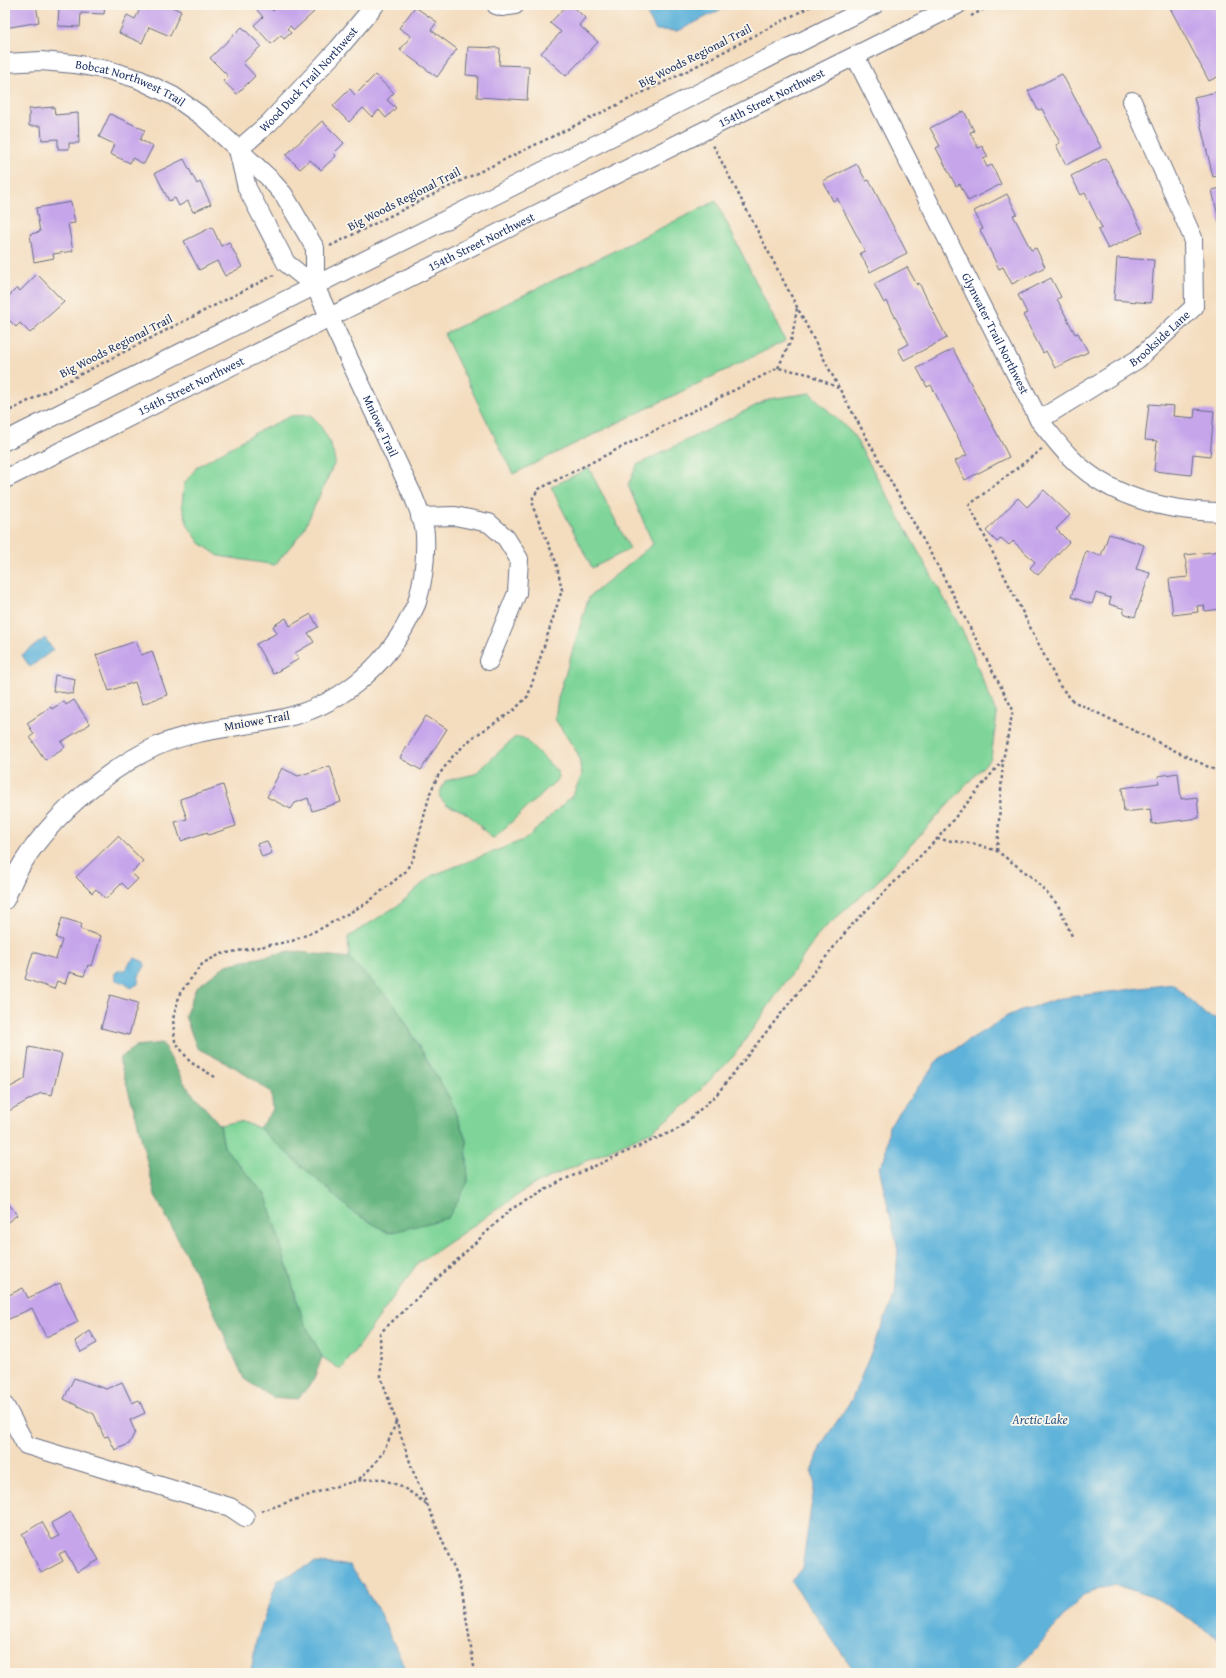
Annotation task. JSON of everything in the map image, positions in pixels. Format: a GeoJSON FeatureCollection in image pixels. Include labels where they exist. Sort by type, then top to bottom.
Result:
{"type":"FeatureCollection","features":[{"type":"Feature","properties":{"kind":"street","name":"Wood Duck Trail Northwest"},"geometry":{"type":"LineString","coordinates":[[238,150],[269,122],[338,49],[375,5]]}},
{"type":"Feature","properties":{"kind":"street"},"geometry":{"type":"LineString","coordinates":[[496,5],[502,7],[515,5]]}},
{"type":"Feature","properties":{"kind":"street"},"geometry":{"type":"LineString","coordinates":[[5,441],[874,5]]}},
{"type":"Feature","properties":{"kind":"street","name":"154th Street Northwest"},"geometry":{"type":"LineString","coordinates":[[5,479],[328,316],[641,164],[958,5]]}},
{"type":"Feature","properties":{"kind":"street","name":"Glynwater Trail Northwest"},"geometry":{"type":"LineString","coordinates":[[855,56],[1039,420],[1070,457],[1109,487],[1136,499],[1164,507],[1221,512]]}},
{"type":"Feature","properties":{"kind":"street","name":"Bobcat Northwest Trail"},"geometry":{"type":"LineString","coordinates":[[5,63],[41,61],[75,64],[108,70],[138,79],[173,96],[203,117],[284,195],[315,248],[315,286],[328,316]]}},
{"type":"Feature","properties":{"kind":"street","name":"Brookside Lane"},"geometry":{"type":"LineString","coordinates":[[1039,420],[1138,359],[1194,307],[1193,238],[1132,101]]}},
{"type":"Feature","properties":{"kind":"street","name":"Bobcat Northwest Trail"},"geometry":{"type":"LineString","coordinates":[[238,150],[247,188],[286,263],[315,286]]}},
{"type":"Feature","properties":{"kind":"street","name":"Mniowe Trail"},"geometry":{"type":"LineString","coordinates":[[5,900],[18,871],[50,827],[78,800],[115,770],[156,747],[199,731],[284,718],[317,707],[348,689],[373,670],[400,637],[417,602],[423,567],[426,533],[414,498],[328,316]]}},
{"type":"Feature","properties":{"kind":"street"},"geometry":{"type":"LineString","coordinates":[[420,517],[455,516],[488,522],[506,538],[519,559],[517,593],[489,661]]}},
{"type":"Feature","properties":{"kind":"street"},"geometry":{"type":"LineString","coordinates":[[5,1406],[26,1445],[230,1507],[245,1517]]}},
{"type":"Feature","properties":{"kind":"path","name":"Big Woods Regional Trail"},"geometry":{"type":"LineString","coordinates":[[315,254],[440,191],[681,74],[813,5]]}},
{"type":"Feature","properties":{"kind":"path"},"geometry":{"type":"LineString","coordinates":[[713,144],[839,388],[941,572],[1013,710],[1003,760],[997,851]]}},
{"type":"Feature","properties":{"kind":"path","name":"Big Woods Regional Trail"},"geometry":{"type":"LineString","coordinates":[[5,413],[290,266]]}},
{"type":"Feature","properties":{"kind":"path"},"geometry":{"type":"LineString","coordinates":[[778,368],[792,338],[797,308]]}},
{"type":"Feature","properties":{"kind":"path"},"geometry":{"type":"LineString","coordinates":[[215,1077],[190,1062],[175,1041],[173,1019],[180,993],[203,963],[221,954],[292,941],[320,929],[367,903],[405,872],[413,859],[430,793],[438,776],[453,756],[472,738],[513,711],[528,696],[562,590],[556,562],[533,507],[533,497],[539,489],[778,368],[809,374],[839,388]]}},
{"type":"Feature","properties":{"kind":"path"},"geometry":{"type":"LineString","coordinates":[[1055,439],[969,505],[993,554],[1059,685],[1072,701],[1221,773]]}},
{"type":"Feature","properties":{"kind":"path"},"geometry":{"type":"LineString","coordinates":[[475,1673],[461,1585],[413,1472],[381,1378],[380,1333],[511,1209],[561,1181],[680,1128],[717,1094],[849,928],[938,839],[1003,760]]}},
{"type":"Feature","properties":{"kind":"path"},"geometry":{"type":"LineString","coordinates":[[938,839],[976,844],[997,851],[1033,878],[1058,905],[1072,936]]}},
{"type":"Feature","properties":{"kind":"path"},"geometry":{"type":"LineString","coordinates":[[359,1479],[373,1467],[386,1449],[396,1422]]}},
{"type":"Feature","properties":{"kind":"path"},"geometry":{"type":"LineString","coordinates":[[245,1517],[359,1479],[378,1479],[408,1489],[428,1506]]}},
{"type":"Feature","properties":{"kind":"green space"},"geometry":{"type":"Polygon","coordinates":[[[716,201],[785,341],[513,474],[444,334],[716,201]]]}},
{"type":"Feature","properties":{"kind":"green space"},"geometry":{"type":"Polygon","coordinates":[[[810,393],[853,434],[965,636],[997,715],[991,758],[873,886],[821,931],[733,1057],[686,1104],[652,1131],[531,1186],[417,1264],[341,1370],[322,1357],[303,1320],[266,1196],[224,1147],[220,1125],[240,1121],[259,1128],[353,1212],[389,1233],[468,1182],[466,1140],[450,1099],[395,1005],[349,958],[348,937],[400,904],[431,876],[526,839],[573,795],[582,775],[578,754],[555,719],[558,698],[589,597],[653,544],[628,485],[637,465],[769,399],[810,393]]]}},
{"type":"Feature","properties":{"kind":"green space"},"geometry":{"type":"Polygon","coordinates":[[[311,415],[320,425],[327,437],[335,462],[303,531],[275,565],[219,556],[200,543],[188,526],[182,505],[184,484],[197,467],[253,434],[291,416],[311,415]]]}},
{"type":"Feature","properties":{"kind":"green space"},"geometry":{"type":"Polygon","coordinates":[[[589,468],[630,549],[592,568],[551,487],[589,468]]]}},
{"type":"Feature","properties":{"kind":"green space"},"geometry":{"type":"Polygon","coordinates":[[[520,737],[525,739],[558,772],[559,778],[495,837],[492,838],[468,815],[447,805],[439,795],[445,781],[475,774],[514,738],[520,737]]]}},
{"type":"Feature","properties":{"kind":"green space"},"geometry":{"type":"Polygon","coordinates":[[[290,951],[349,958],[395,1005],[450,1099],[466,1140],[468,1182],[448,1218],[389,1233],[353,1212],[259,1128],[273,1110],[271,1092],[236,1068],[197,1048],[185,1016],[196,988],[226,965],[290,951]]]}},
{"type":"Feature","properties":{"kind":"green space"},"geometry":{"type":"Polygon","coordinates":[[[162,1043],[186,1086],[220,1125],[224,1147],[266,1196],[303,1320],[322,1357],[314,1379],[298,1399],[272,1397],[244,1379],[203,1287],[155,1195],[136,1116],[119,1059],[136,1046],[162,1043]]]}},
{"type":"Feature","properties":{"kind":"water"},"geometry":{"type":"Polygon","coordinates":[[[646,5],[730,5],[678,31],[656,30],[648,16],[646,5]]]}},
{"type":"Feature","properties":{"kind":"water"},"geometry":{"type":"Polygon","coordinates":[[[45,638],[53,650],[30,667],[22,655],[45,638]]]}},
{"type":"Feature","properties":{"kind":"water"},"geometry":{"type":"Polygon","coordinates":[[[135,958],[144,962],[145,966],[139,976],[138,984],[131,988],[116,980],[115,973],[120,970],[125,970],[135,958]]]}},
{"type":"Feature","properties":{"kind":"water","name":"Arctic Lake"},"geometry":{"type":"Polygon","coordinates":[[[1173,984],[1206,1015],[1221,1020],[1221,1640],[1160,1600],[1114,1584],[1083,1595],[1014,1673],[856,1673],[791,1581],[802,1568],[815,1481],[812,1473],[821,1445],[852,1399],[895,1294],[898,1250],[879,1167],[885,1157],[889,1126],[939,1059],[1009,1015],[1061,998],[1173,984]]]}},
{"type":"Feature","properties":{"kind":"water"},"geometry":{"type":"Polygon","coordinates":[[[314,1563],[350,1565],[378,1610],[404,1665],[402,1673],[251,1673],[256,1641],[277,1581],[314,1563]]]}},
{"type":"Feature","properties":{"kind":"building"},"geometry":{"type":"Polygon","coordinates":[[[5,5],[36,5],[39,22],[5,28],[5,5]]]}},
{"type":"Feature","properties":{"kind":"building"},"geometry":{"type":"Polygon","coordinates":[[[59,5],[105,5],[104,14],[81,13],[80,27],[58,26],[59,5]]]}},
{"type":"Feature","properties":{"kind":"building"},"geometry":{"type":"Polygon","coordinates":[[[142,5],[167,5],[181,11],[170,36],[149,27],[142,43],[119,33],[127,15],[135,19],[142,5]]]}},
{"type":"Feature","properties":{"kind":"building"},"geometry":{"type":"Polygon","coordinates":[[[262,5],[268,5],[273,11],[279,5],[308,5],[314,12],[294,30],[290,26],[287,29],[291,33],[284,39],[281,35],[271,44],[254,25],[263,17],[257,10],[262,5]]]}},
{"type":"Feature","properties":{"kind":"building"},"geometry":{"type":"Polygon","coordinates":[[[567,5],[572,5],[585,18],[579,25],[598,42],[566,76],[541,53],[561,32],[550,23],[567,5]]]}},
{"type":"Feature","properties":{"kind":"building"},"geometry":{"type":"Polygon","coordinates":[[[1177,5],[1216,5],[1221,15],[1221,75],[1209,81],[1170,8],[1177,5]]]}},
{"type":"Feature","properties":{"kind":"building"},"geometry":{"type":"Polygon","coordinates":[[[415,7],[437,22],[431,30],[457,49],[437,77],[400,50],[411,36],[399,28],[415,7]]]}},
{"type":"Feature","properties":{"kind":"building"},"geometry":{"type":"Polygon","coordinates":[[[242,27],[261,46],[243,63],[255,76],[237,94],[223,81],[228,76],[210,58],[242,27]]]}},
{"type":"Feature","properties":{"kind":"building"},"geometry":{"type":"Polygon","coordinates":[[[468,47],[500,48],[499,65],[529,66],[527,100],[477,97],[478,76],[466,75],[468,47]]]}},
{"type":"Feature","properties":{"kind":"building"},"geometry":{"type":"Polygon","coordinates":[[[1062,74],[1101,147],[1066,165],[1056,145],[1060,143],[1042,109],[1038,110],[1028,91],[1062,74]]]}},
{"type":"Feature","properties":{"kind":"building"},"geometry":{"type":"Polygon","coordinates":[[[375,75],[394,93],[387,100],[396,108],[386,118],[379,110],[372,117],[363,108],[349,122],[333,106],[350,89],[355,95],[375,75]]]}},
{"type":"Feature","properties":{"kind":"building"},"geometry":{"type":"Polygon","coordinates":[[[1221,91],[1221,175],[1213,177],[1194,97],[1221,91]]]}},
{"type":"Feature","properties":{"kind":"building"},"geometry":{"type":"Polygon","coordinates":[[[54,107],[55,115],[78,113],[79,143],[69,143],[69,149],[58,149],[58,139],[42,140],[41,126],[29,126],[29,109],[54,107]]]}},
{"type":"Feature","properties":{"kind":"building"},"geometry":{"type":"Polygon","coordinates":[[[964,111],[974,131],[970,132],[978,148],[982,146],[988,157],[983,159],[987,167],[992,165],[1001,184],[968,201],[960,184],[956,186],[936,148],[940,146],[930,128],[964,111]]]}},
{"type":"Feature","properties":{"kind":"building"},"geometry":{"type":"Polygon","coordinates":[[[110,114],[145,130],[140,140],[153,146],[144,164],[132,158],[130,163],[110,154],[114,144],[99,137],[110,114]]]}},
{"type":"Feature","properties":{"kind":"building"},"geometry":{"type":"Polygon","coordinates":[[[322,121],[344,143],[334,153],[336,156],[321,170],[310,160],[300,169],[286,155],[322,121]]]}},
{"type":"Feature","properties":{"kind":"building"},"geometry":{"type":"Polygon","coordinates":[[[1106,158],[1143,232],[1108,249],[1098,230],[1102,228],[1085,193],[1081,195],[1071,176],[1106,158]]]}},
{"type":"Feature","properties":{"kind":"building"},"geometry":{"type":"Polygon","coordinates":[[[184,159],[197,184],[200,182],[211,204],[193,212],[188,201],[179,206],[175,198],[169,201],[155,173],[184,159]]]}},
{"type":"Feature","properties":{"kind":"building"},"geometry":{"type":"Polygon","coordinates":[[[857,164],[866,181],[869,180],[907,253],[870,272],[860,253],[865,251],[837,198],[833,201],[823,181],[857,164]]]}},
{"type":"Feature","properties":{"kind":"building"},"geometry":{"type":"Polygon","coordinates":[[[1221,188],[1221,225],[1220,225],[1212,190],[1221,188]]]}},
{"type":"Feature","properties":{"kind":"building"},"geometry":{"type":"Polygon","coordinates":[[[1007,194],[1017,214],[1013,215],[1031,250],[1036,248],[1045,267],[1012,284],[1003,267],[999,269],[980,230],[983,229],[974,211],[1007,194]]]}},
{"type":"Feature","properties":{"kind":"building"},"geometry":{"type":"Polygon","coordinates":[[[71,202],[75,223],[68,224],[73,251],[53,254],[54,258],[34,262],[30,234],[40,232],[36,208],[71,202]]]}},
{"type":"Feature","properties":{"kind":"building"},"geometry":{"type":"Polygon","coordinates":[[[212,227],[221,246],[229,242],[242,267],[225,276],[217,261],[199,270],[184,241],[212,227]]]}},
{"type":"Feature","properties":{"kind":"building"},"geometry":{"type":"Polygon","coordinates":[[[1117,258],[1154,260],[1151,303],[1114,300],[1117,258]]]}},
{"type":"Feature","properties":{"kind":"building"},"geometry":{"type":"Polygon","coordinates":[[[907,267],[917,285],[919,283],[947,338],[904,360],[898,349],[909,344],[887,301],[884,303],[874,284],[907,267]]]}},
{"type":"Feature","properties":{"kind":"building"},"geometry":{"type":"Polygon","coordinates":[[[37,274],[64,302],[30,333],[20,323],[16,327],[5,316],[5,300],[17,288],[20,291],[37,274]]]}},
{"type":"Feature","properties":{"kind":"building"},"geometry":{"type":"Polygon","coordinates":[[[1051,278],[1061,297],[1057,299],[1075,334],[1078,333],[1088,352],[1055,368],[1046,351],[1043,353],[1023,315],[1027,313],[1018,295],[1051,278]]]}},
{"type":"Feature","properties":{"kind":"building"},"geometry":{"type":"Polygon","coordinates":[[[953,349],[1009,457],[965,480],[955,461],[967,455],[931,385],[927,387],[917,368],[953,349]]]}},
{"type":"Feature","properties":{"kind":"building"},"geometry":{"type":"Polygon","coordinates":[[[1149,404],[1174,406],[1173,416],[1194,418],[1195,409],[1214,411],[1210,456],[1193,454],[1191,475],[1154,471],[1157,441],[1145,440],[1149,404]]]}},
{"type":"Feature","properties":{"kind":"building"},"geometry":{"type":"Polygon","coordinates":[[[1044,490],[1070,515],[1056,529],[1069,542],[1038,575],[1030,568],[1035,562],[1013,541],[1009,545],[1001,538],[997,542],[986,531],[1018,498],[1027,507],[1044,490]]]}},
{"type":"Feature","properties":{"kind":"building"},"geometry":{"type":"Polygon","coordinates":[[[1109,534],[1144,545],[1136,569],[1150,573],[1135,617],[1123,613],[1125,609],[1109,604],[1111,598],[1096,593],[1092,604],[1071,597],[1086,551],[1101,556],[1109,534]]]}},
{"type":"Feature","properties":{"kind":"building"},"geometry":{"type":"Polygon","coordinates":[[[1221,551],[1221,609],[1205,611],[1204,605],[1197,606],[1198,612],[1173,615],[1169,579],[1188,577],[1185,555],[1221,551]]]}},
{"type":"Feature","properties":{"kind":"building"},"geometry":{"type":"Polygon","coordinates":[[[311,614],[318,627],[308,633],[314,642],[295,653],[299,659],[273,674],[256,644],[277,633],[273,626],[286,618],[290,626],[311,614]]]}},
{"type":"Feature","properties":{"kind":"building"},"geometry":{"type":"Polygon","coordinates":[[[136,641],[141,655],[152,651],[167,695],[142,704],[135,682],[109,691],[96,655],[136,641]]]}},
{"type":"Feature","properties":{"kind":"building"},"geometry":{"type":"Polygon","coordinates":[[[55,675],[75,679],[73,694],[53,691],[55,675]]]}},
{"type":"Feature","properties":{"kind":"building"},"geometry":{"type":"Polygon","coordinates":[[[74,700],[90,724],[61,742],[65,747],[45,760],[30,737],[34,734],[27,723],[51,707],[52,709],[64,701],[66,705],[74,700]]]}},
{"type":"Feature","properties":{"kind":"building"},"geometry":{"type":"Polygon","coordinates":[[[426,716],[447,729],[421,770],[400,758],[426,716]]]}},
{"type":"Feature","properties":{"kind":"building"},"geometry":{"type":"Polygon","coordinates":[[[330,766],[341,802],[312,811],[308,798],[295,803],[291,809],[267,797],[282,768],[298,776],[330,766]]]}},
{"type":"Feature","properties":{"kind":"building"},"geometry":{"type":"Polygon","coordinates":[[[1178,773],[1181,799],[1197,797],[1199,818],[1152,824],[1150,809],[1124,812],[1122,788],[1159,783],[1158,776],[1178,773]]]}},
{"type":"Feature","properties":{"kind":"building"},"geometry":{"type":"Polygon","coordinates":[[[223,785],[236,826],[208,835],[207,832],[181,841],[175,822],[187,819],[180,799],[223,785]]]}},
{"type":"Feature","properties":{"kind":"building"},"geometry":{"type":"Polygon","coordinates":[[[118,836],[143,861],[131,873],[138,879],[128,889],[122,883],[106,899],[96,889],[92,893],[76,877],[118,836]]]}},
{"type":"Feature","properties":{"kind":"building"},"geometry":{"type":"Polygon","coordinates":[[[267,841],[272,853],[262,857],[257,844],[267,841]]]}},
{"type":"Feature","properties":{"kind":"building"},"geometry":{"type":"Polygon","coordinates":[[[62,918],[82,924],[80,929],[101,936],[92,966],[88,965],[84,976],[69,972],[65,984],[57,981],[54,989],[25,979],[33,952],[56,959],[62,940],[56,938],[62,918]]]}},
{"type":"Feature","properties":{"kind":"building"},"geometry":{"type":"Polygon","coordinates":[[[110,995],[138,1003],[129,1035],[101,1028],[110,995]]]}},
{"type":"Feature","properties":{"kind":"building"},"geometry":{"type":"Polygon","coordinates":[[[29,1047],[62,1054],[52,1095],[41,1093],[5,1113],[5,1090],[25,1079],[29,1047]]]}},
{"type":"Feature","properties":{"kind":"building"},"geometry":{"type":"Polygon","coordinates":[[[5,1199],[17,1215],[5,1224],[5,1199]]]}},
{"type":"Feature","properties":{"kind":"building"},"geometry":{"type":"Polygon","coordinates":[[[60,1283],[78,1322],[46,1337],[32,1308],[5,1321],[5,1297],[23,1288],[28,1298],[60,1283]]]}},
{"type":"Feature","properties":{"kind":"building"},"geometry":{"type":"Polygon","coordinates":[[[90,1331],[97,1343],[81,1352],[75,1341],[90,1331]]]}},
{"type":"Feature","properties":{"kind":"building"},"geometry":{"type":"Polygon","coordinates":[[[74,1378],[106,1389],[122,1382],[132,1403],[139,1400],[145,1413],[130,1420],[135,1432],[129,1444],[115,1450],[108,1436],[104,1437],[94,1414],[64,1399],[74,1378]]]}},
{"type":"Feature","properties":{"kind":"building"},"geometry":{"type":"Polygon","coordinates":[[[71,1512],[99,1560],[77,1572],[65,1551],[59,1554],[63,1561],[41,1573],[22,1534],[42,1522],[52,1540],[59,1536],[51,1523],[71,1512]]]}}]}
